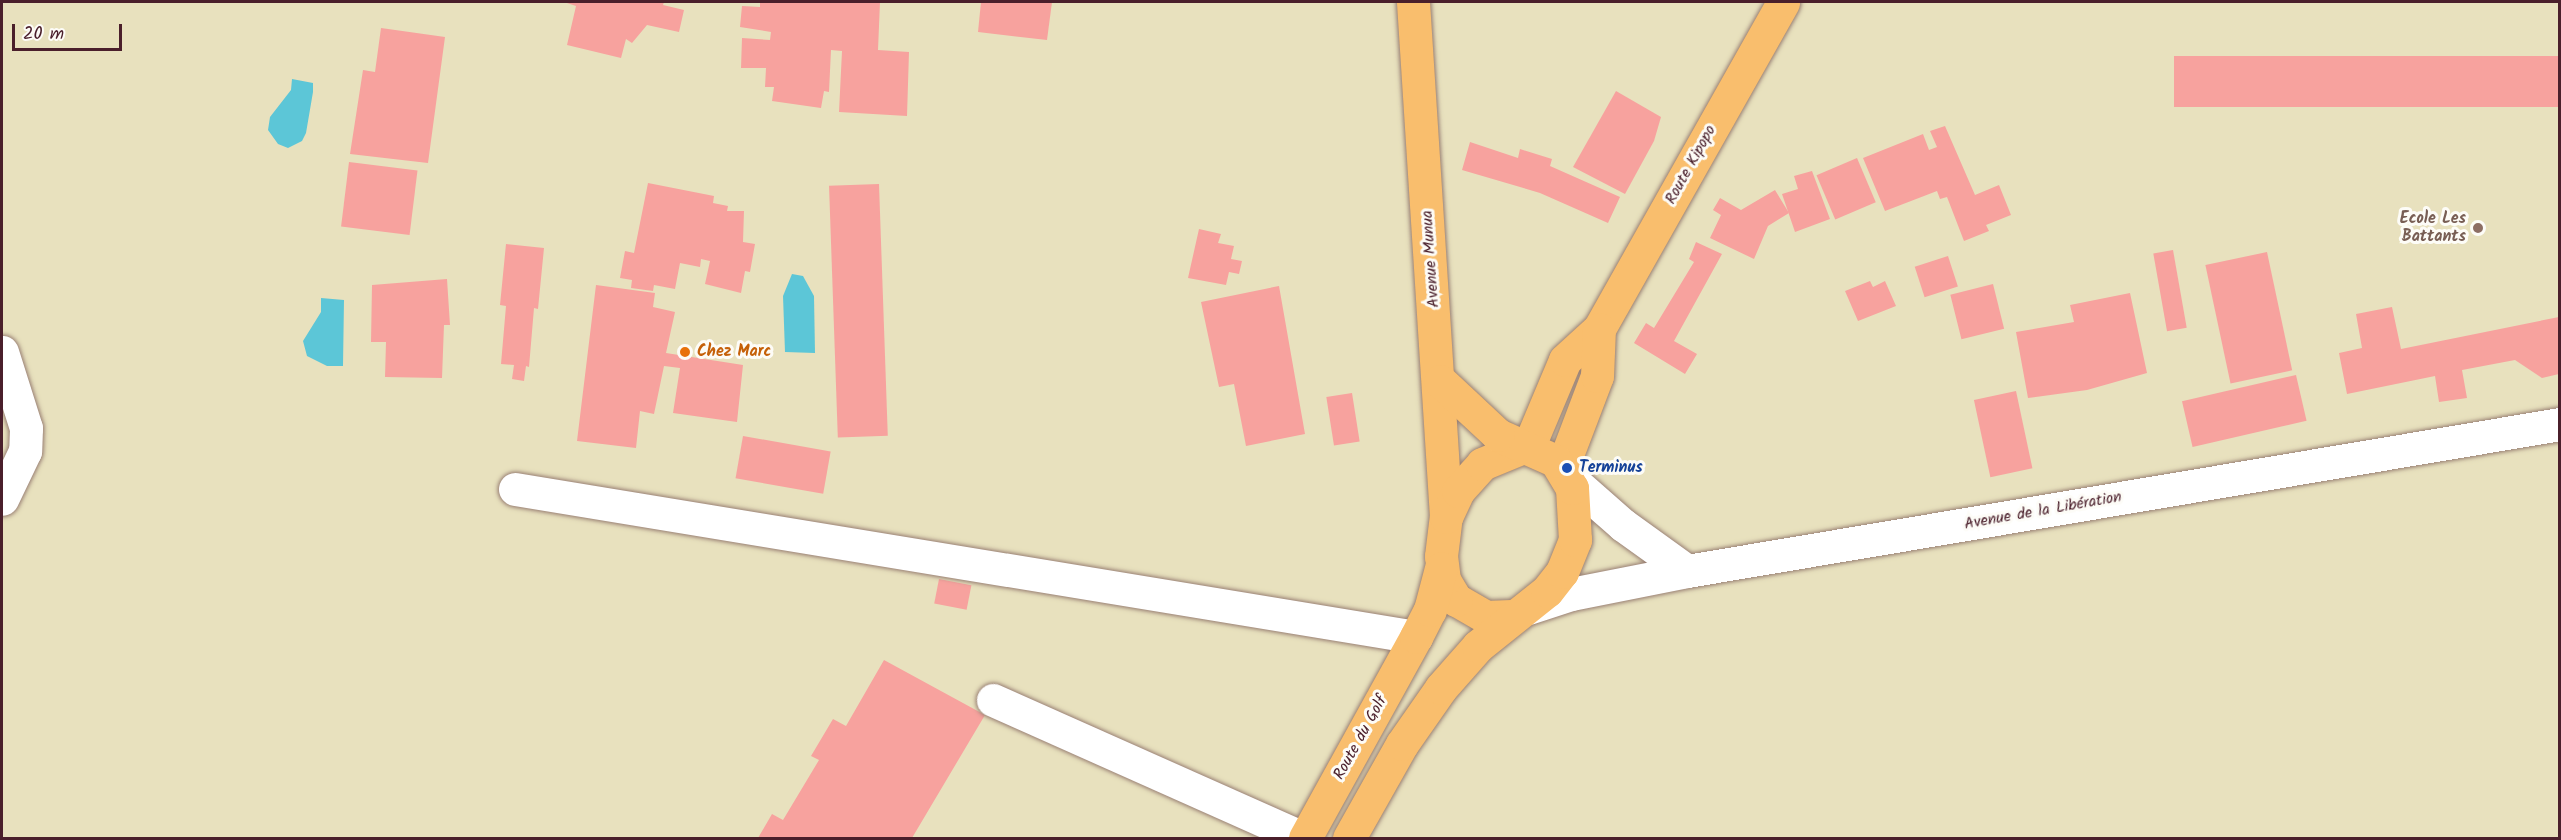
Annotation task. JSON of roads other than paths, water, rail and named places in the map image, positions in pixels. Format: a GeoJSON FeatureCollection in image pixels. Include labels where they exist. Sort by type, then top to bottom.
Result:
{"type":"FeatureCollection","features":[{"type":"Feature","properties":{"kind":"main road","name":"Avenue Munua"},"geometry":{"type":"LineString","coordinates":[[1413,2],[1440,381],[1444,526]]}},
{"type":"Feature","properties":{"kind":"main road","name":"Route Kipopo"},"geometry":{"type":"LineString","coordinates":[[1525,448],[1565,360],[1599,329],[1783,2]]}},
{"type":"Feature","properties":{"kind":"main road","name":"Route Kipopo"},"geometry":{"type":"LineString","coordinates":[[1564,471],[1597,376],[1599,329]]}},
{"type":"Feature","properties":{"kind":"main road"},"geometry":{"type":"LineString","coordinates":[[1349,838],[1424,711],[1458,668],[1555,582],[1575,540],[1575,505],[1564,471],[1548,455],[1525,448],[1487,426],[1440,381]]}},
{"type":"Feature","properties":{"kind":"main road"},"geometry":{"type":"LineString","coordinates":[[1416,637],[1430,610],[1441,568],[1444,526],[1454,498],[1474,470],[1498,454],[1525,448]]}},
{"type":"Feature","properties":{"kind":"main road"},"geometry":{"type":"LineString","coordinates":[[1441,568],[1449,591],[1465,608],[1486,617],[1520,612]]}},
{"type":"Feature","properties":{"kind":"main road","name":"Route du Golf"},"geometry":{"type":"LineString","coordinates":[[1304,838],[1416,637]]}},
{"type":"Feature","properties":{"kind":"street"},"geometry":{"type":"LineString","coordinates":[[2,352],[26,428],[25,452],[2,499]]}},
{"type":"Feature","properties":{"kind":"street","name":"Avenue de la Libération"},"geometry":{"type":"LineString","coordinates":[[1520,612],[1571,594],[1687,571],[2559,424]]}},
{"type":"Feature","properties":{"kind":"street"},"geometry":{"type":"LineString","coordinates":[[1564,471],[1623,525],[1687,571]]}},
{"type":"Feature","properties":{"kind":"street"},"geometry":{"type":"LineString","coordinates":[[515,489],[1416,637]]}},
{"type":"Feature","properties":{"kind":"street"},"geometry":{"type":"LineString","coordinates":[[993,700],[1304,838]]}},
{"type":"Feature","properties":{"kind":"water"},"geometry":{"type":"Polygon","coordinates":[[[292,79],[313,83],[313,92],[306,133],[302,141],[288,148],[278,144],[268,130],[270,117],[291,90],[292,79]]]}},
{"type":"Feature","properties":{"kind":"water"},"geometry":{"type":"Polygon","coordinates":[[[792,274],[803,276],[814,296],[815,353],[785,352],[783,296],[792,274]]]}},
{"type":"Feature","properties":{"kind":"water"},"geometry":{"type":"Polygon","coordinates":[[[321,298],[344,300],[343,366],[327,366],[307,356],[303,341],[321,312],[321,298]]]}},
{"type":"Feature","properties":{"kind":"place","name":"Ecole Les Battants"},"geometry":{"type":"Point","coordinates":[2478,228]}},
{"type":"Feature","properties":{"kind":"place","name":"Chez Marc"},"geometry":{"type":"Point","coordinates":[685,352]}},
{"type":"Feature","properties":{"kind":"place","name":"Terminus"},"geometry":{"type":"Point","coordinates":[1567,468]}}]}
